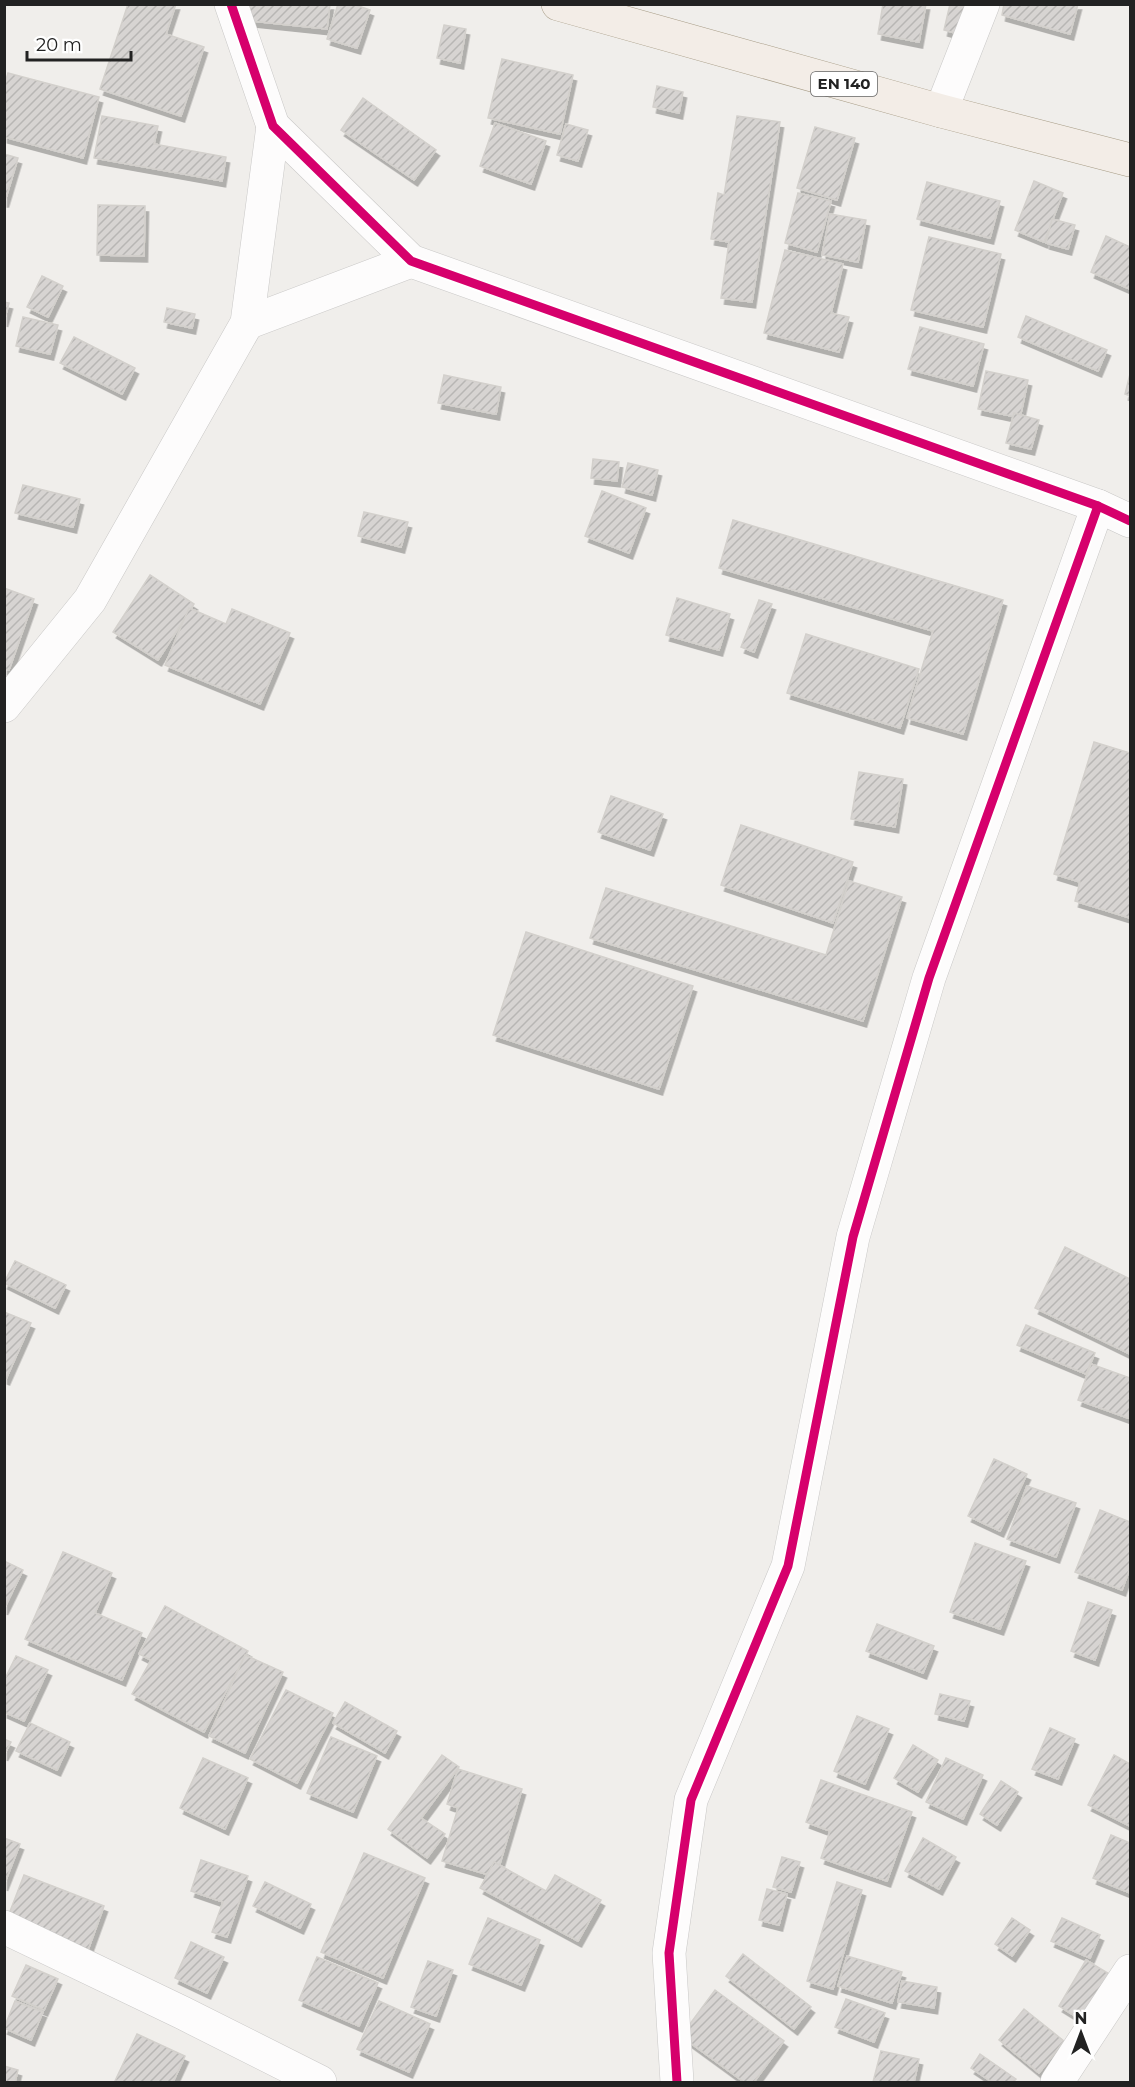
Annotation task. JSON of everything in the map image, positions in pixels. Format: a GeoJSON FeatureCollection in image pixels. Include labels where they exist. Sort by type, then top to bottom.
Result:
{"type":"FeatureCollection","features":[{"type":"Feature","properties":{"kind":"main road","name":"EN 140"},"geometry":{"type":"LineString","coordinates":[[558,4],[941,111],[1131,160]]}},
{"type":"Feature","properties":{"kind":"street"},"geometry":{"type":"LineString","coordinates":[[4,706],[90,600],[247,323],[273,126],[231,4]]}},
{"type":"Feature","properties":{"kind":"street"},"geometry":{"type":"LineString","coordinates":[[941,111],[983,4]]}},
{"type":"Feature","properties":{"kind":"street"},"geometry":{"type":"LineString","coordinates":[[273,126],[411,261],[1098,506],[1131,521]]}},
{"type":"Feature","properties":{"kind":"street"},"geometry":{"type":"LineString","coordinates":[[247,323],[411,261]]}},
{"type":"Feature","properties":{"kind":"street"},"geometry":{"type":"LineString","coordinates":[[677,2082],[669,1953],[692,1800],[788,1566],[853,1237],[929,978],[1098,506]]}},
{"type":"Feature","properties":{"kind":"street"},"geometry":{"type":"LineString","coordinates":[[4,1927],[321,2082]]}},
{"type":"Feature","properties":{"kind":"street"},"geometry":{"type":"LineString","coordinates":[[1057,2082],[1131,1971]]}},
{"type":"Feature","properties":{"kind":"building"},"geometry":{"type":"Polygon","coordinates":[[[128,4],[176,4],[166,34],[204,47],[181,116],[100,89],[128,4]]]}},
{"type":"Feature","properties":{"kind":"building"},"geometry":{"type":"Polygon","coordinates":[[[245,4],[330,4],[327,29],[243,20],[245,4]]]}},
{"type":"Feature","properties":{"kind":"building"},"geometry":{"type":"Polygon","coordinates":[[[338,4],[353,4],[370,10],[357,48],[327,39],[338,4]]]}},
{"type":"Feature","properties":{"kind":"building"},"geometry":{"type":"Polygon","coordinates":[[[883,4],[926,4],[919,42],[878,34],[883,4]]]}},
{"type":"Feature","properties":{"kind":"building"},"geometry":{"type":"Polygon","coordinates":[[[950,4],[974,4],[966,36],[944,30],[950,4]]]}},
{"type":"Feature","properties":{"kind":"building"},"geometry":{"type":"Polygon","coordinates":[[[1004,4],[1078,4],[1070,34],[1002,15],[1004,4]]]}},
{"type":"Feature","properties":{"kind":"building"},"geometry":{"type":"Polygon","coordinates":[[[444,25],[466,29],[460,63],[437,58],[444,25]]]}},
{"type":"Feature","properties":{"kind":"building"},"geometry":{"type":"Polygon","coordinates":[[[502,59],[573,75],[560,134],[488,118],[502,59]]]}},
{"type":"Feature","properties":{"kind":"building"},"geometry":{"type":"Polygon","coordinates":[[[8,73],[99,97],[83,158],[4,137],[4,86],[8,73]]]}},
{"type":"Feature","properties":{"kind":"building"},"geometry":{"type":"Polygon","coordinates":[[[657,86],[683,92],[679,113],[653,107],[657,86]]]}},
{"type":"Feature","properties":{"kind":"building"},"geometry":{"type":"Polygon","coordinates":[[[363,98],[436,150],[414,180],[341,130],[363,98]]]}},
{"type":"Feature","properties":{"kind":"building"},"geometry":{"type":"Polygon","coordinates":[[[102,116],[158,126],[154,144],[226,157],[222,181],[94,158],[102,116]]]}},
{"type":"Feature","properties":{"kind":"building"},"geometry":{"type":"Polygon","coordinates":[[[737,116],[780,122],[752,302],[721,298],[729,242],[711,239],[718,193],[724,195],[737,116]]]}},
{"type":"Feature","properties":{"kind":"building"},"geometry":{"type":"Polygon","coordinates":[[[495,123],[546,141],[531,184],[480,166],[495,123]]]}},
{"type":"Feature","properties":{"kind":"building"},"geometry":{"type":"Polygon","coordinates":[[[566,124],[588,130],[578,161],[557,155],[566,124]]]}},
{"type":"Feature","properties":{"kind":"building"},"geometry":{"type":"Polygon","coordinates":[[[815,127],[855,138],[837,200],[797,188],[815,127]]]}},
{"type":"Feature","properties":{"kind":"building"},"geometry":{"type":"Polygon","coordinates":[[[4,154],[18,158],[5,201],[4,201],[4,154]]]}},
{"type":"Feature","properties":{"kind":"building"},"geometry":{"type":"Polygon","coordinates":[[[1034,181],[1063,193],[1044,242],[1015,230],[1034,181]]]}},
{"type":"Feature","properties":{"kind":"building"},"geometry":{"type":"Polygon","coordinates":[[[927,182],[1000,201],[990,238],[917,219],[927,182]]]}},
{"type":"Feature","properties":{"kind":"building"},"geometry":{"type":"Polygon","coordinates":[[[798,193],[831,201],[817,252],[785,243],[798,193]]]}},
{"type":"Feature","properties":{"kind":"building"},"geometry":{"type":"Polygon","coordinates":[[[98,205],[145,206],[144,256],[97,255],[98,205]]]}},
{"type":"Feature","properties":{"kind":"building"},"geometry":{"type":"Polygon","coordinates":[[[830,214],[866,220],[858,262],[822,255],[830,214]]]}},
{"type":"Feature","properties":{"kind":"building"},"geometry":{"type":"Polygon","coordinates":[[[1052,219],[1075,225],[1068,249],[1046,243],[1052,219]]]}},
{"type":"Feature","properties":{"kind":"building"},"geometry":{"type":"Polygon","coordinates":[[[1106,236],[1130,247],[1130,289],[1091,272],[1106,236]]]}},
{"type":"Feature","properties":{"kind":"building"},"geometry":{"type":"Polygon","coordinates":[[[929,237],[1001,254],[983,327],[911,310],[929,237]]]}},
{"type":"Feature","properties":{"kind":"building"},"geometry":{"type":"Polygon","coordinates":[[[785,250],[843,264],[831,313],[849,317],[839,352],[764,333],[785,250]]]}},
{"type":"Feature","properties":{"kind":"building"},"geometry":{"type":"Polygon","coordinates":[[[42,276],[63,286],[48,317],[27,307],[42,276]]]}},
{"type":"Feature","properties":{"kind":"building"},"geometry":{"type":"Polygon","coordinates":[[[4,302],[9,303],[4,321],[4,302]]]}},
{"type":"Feature","properties":{"kind":"building"},"geometry":{"type":"Polygon","coordinates":[[[167,308],[195,314],[192,328],[164,322],[167,308]]]}},
{"type":"Feature","properties":{"kind":"building"},"geometry":{"type":"Polygon","coordinates":[[[1026,316],[1107,350],[1098,371],[1018,337],[1026,316]]]}},
{"type":"Feature","properties":{"kind":"building"},"geometry":{"type":"Polygon","coordinates":[[[23,317],[58,325],[50,354],[16,346],[23,317]]]}},
{"type":"Feature","properties":{"kind":"building"},"geometry":{"type":"Polygon","coordinates":[[[920,327],[984,344],[973,386],[908,369],[920,327]]]}},
{"type":"Feature","properties":{"kind":"building"},"geometry":{"type":"Polygon","coordinates":[[[74,337],[135,368],[122,394],[60,363],[74,337]]]}},
{"type":"Feature","properties":{"kind":"building"},"geometry":{"type":"Polygon","coordinates":[[[986,371],[1028,380],[1020,418],[978,409],[986,371]]]}},
{"type":"Feature","properties":{"kind":"building"},"geometry":{"type":"Polygon","coordinates":[[[1130,374],[1130,396],[1125,394],[1130,374]]]}},
{"type":"Feature","properties":{"kind":"building"},"geometry":{"type":"Polygon","coordinates":[[[444,375],[501,387],[496,414],[438,403],[444,375]]]}},
{"type":"Feature","properties":{"kind":"building"},"geometry":{"type":"Polygon","coordinates":[[[1014,413],[1039,420],[1031,449],[1006,443],[1014,413]]]}},
{"type":"Feature","properties":{"kind":"building"},"geometry":{"type":"Polygon","coordinates":[[[593,459],[619,462],[617,481],[591,478],[593,459]]]}},
{"type":"Feature","properties":{"kind":"building"},"geometry":{"type":"Polygon","coordinates":[[[628,463],[658,470],[652,495],[622,487],[628,463]]]}},
{"type":"Feature","properties":{"kind":"building"},"geometry":{"type":"Polygon","coordinates":[[[23,485],[80,499],[73,527],[15,513],[23,485]]]}},
{"type":"Feature","properties":{"kind":"building"},"geometry":{"type":"Polygon","coordinates":[[[602,491],[646,508],[629,553],[585,536],[602,491]]]}},
{"type":"Feature","properties":{"kind":"building"},"geometry":{"type":"Polygon","coordinates":[[[364,512],[408,522],[401,547],[358,536],[364,512]]]}},
{"type":"Feature","properties":{"kind":"building"},"geometry":{"type":"Polygon","coordinates":[[[733,520],[1003,600],[963,734],[907,718],[933,631],[719,568],[733,520]]]}},
{"type":"Feature","properties":{"kind":"building"},"geometry":{"type":"Polygon","coordinates":[[[150,575],[194,604],[158,660],[113,632],[150,575]]]}},
{"type":"Feature","properties":{"kind":"building"},"geometry":{"type":"Polygon","coordinates":[[[4,588],[34,599],[9,670],[4,669],[4,588]]]}},
{"type":"Feature","properties":{"kind":"building"},"geometry":{"type":"Polygon","coordinates":[[[677,598],[730,614],[719,650],[666,635],[677,598]]]}},
{"type":"Feature","properties":{"kind":"building"},"geometry":{"type":"Polygon","coordinates":[[[759,600],[772,604],[754,652],[741,647],[759,600]]]}},
{"type":"Feature","properties":{"kind":"building"},"geometry":{"type":"Polygon","coordinates":[[[189,608],[226,624],[232,609],[290,633],[260,704],[165,665],[189,608]]]}},
{"type":"Feature","properties":{"kind":"building"},"geometry":{"type":"Polygon","coordinates":[[[806,634],[919,669],[900,728],[787,693],[806,634]]]}},
{"type":"Feature","properties":{"kind":"building"},"geometry":{"type":"Polygon","coordinates":[[[1094,742],[1130,753],[1130,918],[1075,901],[1080,882],[1054,874],[1094,742]]]}},
{"type":"Feature","properties":{"kind":"building"},"geometry":{"type":"Polygon","coordinates":[[[859,772],[903,779],[895,827],[851,819],[859,772]]]}},
{"type":"Feature","properties":{"kind":"building"},"geometry":{"type":"Polygon","coordinates":[[[611,796],[663,814],[650,850],[598,832],[611,796]]]}},
{"type":"Feature","properties":{"kind":"building"},"geometry":{"type":"Polygon","coordinates":[[[741,825],[853,862],[833,923],[721,885],[741,825]]]}},
{"type":"Feature","properties":{"kind":"building"},"geometry":{"type":"Polygon","coordinates":[[[849,881],[902,897],[863,1021],[590,938],[606,888],[826,955],[849,881]]]}},
{"type":"Feature","properties":{"kind":"building"},"geometry":{"type":"Polygon","coordinates":[[[526,932],[693,986],[659,1089],[493,1035],[526,932]]]}},
{"type":"Feature","properties":{"kind":"building"},"geometry":{"type":"Polygon","coordinates":[[[1065,1247],[1130,1279],[1130,1354],[1035,1308],[1065,1247]]]}},
{"type":"Feature","properties":{"kind":"building"},"geometry":{"type":"Polygon","coordinates":[[[15,1261],[66,1285],[55,1308],[4,1283],[15,1261]]]}},
{"type":"Feature","properties":{"kind":"building"},"geometry":{"type":"Polygon","coordinates":[[[4,1312],[31,1323],[6,1379],[4,1378],[4,1312]]]}},
{"type":"Feature","properties":{"kind":"building"},"geometry":{"type":"Polygon","coordinates":[[[1026,1325],[1095,1353],[1086,1374],[1017,1345],[1026,1325]]]}},
{"type":"Feature","properties":{"kind":"building"},"geometry":{"type":"Polygon","coordinates":[[[1091,1364],[1130,1378],[1128,1418],[1078,1400],[1091,1364]]]}},
{"type":"Feature","properties":{"kind":"building"},"geometry":{"type":"Polygon","coordinates":[[[994,1459],[1027,1474],[1000,1531],[968,1516],[994,1459]]]}},
{"type":"Feature","properties":{"kind":"building"},"geometry":{"type":"Polygon","coordinates":[[[1027,1486],[1076,1503],[1056,1557],[1007,1539],[1027,1486]]]}},
{"type":"Feature","properties":{"kind":"building"},"geometry":{"type":"Polygon","coordinates":[[[1100,1510],[1130,1522],[1130,1568],[1122,1590],[1075,1572],[1100,1510]]]}},
{"type":"Feature","properties":{"kind":"building"},"geometry":{"type":"Polygon","coordinates":[[[975,1543],[1026,1561],[1000,1629],[950,1612],[975,1543]]]}},
{"type":"Feature","properties":{"kind":"building"},"geometry":{"type":"Polygon","coordinates":[[[63,1552],[112,1573],[95,1613],[142,1633],[122,1680],[25,1639],[63,1552]]]}},
{"type":"Feature","properties":{"kind":"building"},"geometry":{"type":"Polygon","coordinates":[[[4,1561],[23,1570],[4,1609],[4,1561]]]}},
{"type":"Feature","properties":{"kind":"building"},"geometry":{"type":"Polygon","coordinates":[[[1088,1602],[1112,1610],[1095,1660],[1071,1651],[1088,1602]]]}},
{"type":"Feature","properties":{"kind":"building"},"geometry":{"type":"Polygon","coordinates":[[[165,1606],[248,1651],[204,1732],[132,1694],[151,1660],[139,1654],[165,1606]]]}},
{"type":"Feature","properties":{"kind":"building"},"geometry":{"type":"Polygon","coordinates":[[[877,1624],[934,1646],[923,1673],[866,1651],[877,1624]]]}},
{"type":"Feature","properties":{"kind":"building"},"geometry":{"type":"Polygon","coordinates":[[[245,1655],[283,1672],[245,1753],[209,1736],[245,1655]]]}},
{"type":"Feature","properties":{"kind":"building"},"geometry":{"type":"Polygon","coordinates":[[[16,1656],[48,1670],[24,1721],[4,1712],[4,1681],[16,1656]]]}},
{"type":"Feature","properties":{"kind":"building"},"geometry":{"type":"Polygon","coordinates":[[[286,1690],[333,1713],[297,1783],[250,1759],[286,1690]]]}},
{"type":"Feature","properties":{"kind":"building"},"geometry":{"type":"Polygon","coordinates":[[[940,1694],[970,1701],[964,1721],[935,1714],[940,1694]]]}},
{"type":"Feature","properties":{"kind":"building"},"geometry":{"type":"Polygon","coordinates":[[[345,1702],[397,1731],[385,1753],[333,1723],[345,1702]]]}},
{"type":"Feature","properties":{"kind":"building"},"geometry":{"type":"Polygon","coordinates":[[[857,1716],[889,1729],[865,1784],[834,1771],[857,1716]]]}},
{"type":"Feature","properties":{"kind":"building"},"geometry":{"type":"Polygon","coordinates":[[[30,1723],[70,1742],[57,1770],[16,1751],[30,1723]]]}},
{"type":"Feature","properties":{"kind":"building"},"geometry":{"type":"Polygon","coordinates":[[[1050,1728],[1075,1739],[1058,1779],[1032,1769],[1050,1728]]]}},
{"type":"Feature","properties":{"kind":"building"},"geometry":{"type":"Polygon","coordinates":[[[331,1737],[377,1756],[353,1812],[307,1793],[331,1737]]]}},
{"type":"Feature","properties":{"kind":"building"},"geometry":{"type":"Polygon","coordinates":[[[4,1739],[11,1742],[4,1755],[4,1739]]]}},
{"type":"Feature","properties":{"kind":"building"},"geometry":{"type":"Polygon","coordinates":[[[913,1745],[938,1760],[918,1792],[894,1778],[913,1745]]]}},
{"type":"Feature","properties":{"kind":"building"},"geometry":{"type":"Polygon","coordinates":[[[442,1755],[459,1767],[421,1818],[445,1834],[427,1858],[388,1829],[442,1755]]]}},
{"type":"Feature","properties":{"kind":"building"},"geometry":{"type":"Polygon","coordinates":[[[1114,1755],[1130,1764],[1130,1826],[1088,1805],[1114,1755]]]}},
{"type":"Feature","properties":{"kind":"building"},"geometry":{"type":"Polygon","coordinates":[[[203,1758],[248,1778],[225,1829],[180,1808],[203,1758]]]}},
{"type":"Feature","properties":{"kind":"building"},"geometry":{"type":"Polygon","coordinates":[[[946,1758],[983,1775],[963,1819],[926,1802],[946,1758]]]}},
{"type":"Feature","properties":{"kind":"building"},"geometry":{"type":"Polygon","coordinates":[[[458,1769],[522,1789],[496,1877],[442,1861],[458,1808],[447,1804],[458,1769]]]}},
{"type":"Feature","properties":{"kind":"building"},"geometry":{"type":"Polygon","coordinates":[[[821,1780],[912,1812],[887,1881],[821,1858],[830,1831],[806,1822],[821,1780]]]}},
{"type":"Feature","properties":{"kind":"building"},"geometry":{"type":"Polygon","coordinates":[[[1001,1781],[1018,1792],[997,1825],[980,1814],[1001,1781]]]}},
{"type":"Feature","properties":{"kind":"building"},"geometry":{"type":"Polygon","coordinates":[[[1111,1835],[1130,1843],[1130,1893],[1093,1878],[1111,1835]]]}},
{"type":"Feature","properties":{"kind":"building"},"geometry":{"type":"Polygon","coordinates":[[[4,1838],[20,1844],[4,1885],[4,1838]]]}},
{"type":"Feature","properties":{"kind":"building"},"geometry":{"type":"Polygon","coordinates":[[[923,1838],[956,1857],[939,1889],[905,1871],[923,1838]]]}},
{"type":"Feature","properties":{"kind":"building"},"geometry":{"type":"Polygon","coordinates":[[[364,1853],[425,1878],[383,1978],[321,1952],[364,1853]]]}},
{"type":"Feature","properties":{"kind":"building"},"geometry":{"type":"Polygon","coordinates":[[[782,1857],[800,1862],[791,1892],[773,1887],[782,1857]]]}},
{"type":"Feature","properties":{"kind":"building"},"geometry":{"type":"Polygon","coordinates":[[[201,1860],[248,1876],[227,1937],[212,1932],[223,1902],[191,1891],[201,1860]]]}},
{"type":"Feature","properties":{"kind":"building"},"geometry":{"type":"Polygon","coordinates":[[[494,1862],[546,1891],[555,1875],[601,1900],[578,1941],[480,1888],[494,1862]]]}},
{"type":"Feature","properties":{"kind":"building"},"geometry":{"type":"Polygon","coordinates":[[[24,1875],[104,1906],[88,1950],[7,1919],[24,1875]]]}},
{"type":"Feature","properties":{"kind":"building"},"geometry":{"type":"Polygon","coordinates":[[[265,1882],[311,1904],[300,1928],[253,1906],[265,1882]]]}},
{"type":"Feature","properties":{"kind":"building"},"geometry":{"type":"Polygon","coordinates":[[[837,1882],[862,1890],[833,1989],[807,1981],[837,1882]]]}},
{"type":"Feature","properties":{"kind":"building"},"geometry":{"type":"Polygon","coordinates":[[[767,1889],[787,1894],[779,1925],[759,1920],[767,1889]]]}},
{"type":"Feature","properties":{"kind":"building"},"geometry":{"type":"Polygon","coordinates":[[[488,1918],[540,1940],[521,1985],[469,1964],[488,1918]]]}},
{"type":"Feature","properties":{"kind":"building"},"geometry":{"type":"Polygon","coordinates":[[[1012,1918],[1030,1930],[1012,1956],[995,1944],[1012,1918]]]}},
{"type":"Feature","properties":{"kind":"building"},"geometry":{"type":"Polygon","coordinates":[[[1062,1918],[1100,1935],[1090,1958],[1051,1941],[1062,1918]]]}},
{"type":"Feature","properties":{"kind":"building"},"geometry":{"type":"Polygon","coordinates":[[[191,1942],[224,1957],[207,1993],[175,1978],[191,1942]]]}},
{"type":"Feature","properties":{"kind":"building"},"geometry":{"type":"Polygon","coordinates":[[[743,1954],[811,2007],[794,2029],[726,1976],[743,1954]]]}},
{"type":"Feature","properties":{"kind":"building"},"geometry":{"type":"Polygon","coordinates":[[[847,1956],[902,1972],[892,2003],[838,1986],[847,1956]]]}},
{"type":"Feature","properties":{"kind":"building"},"geometry":{"type":"Polygon","coordinates":[[[317,1957],[378,1983],[359,2026],[299,2000],[317,1957]]]}},
{"type":"Feature","properties":{"kind":"building"},"geometry":{"type":"Polygon","coordinates":[[[1086,1960],[1111,1975],[1083,2021],[1059,2006],[1086,1960]]]}},
{"type":"Feature","properties":{"kind":"building"},"geometry":{"type":"Polygon","coordinates":[[[428,1961],[453,1970],[436,2016],[411,2007],[428,1961]]]}},
{"type":"Feature","properties":{"kind":"building"},"geometry":{"type":"Polygon","coordinates":[[[26,1965],[58,1979],[44,2010],[12,1996],[26,1965]]]}},
{"type":"Feature","properties":{"kind":"building"},"geometry":{"type":"Polygon","coordinates":[[[902,1981],[937,1987],[934,2008],[898,2002],[902,1981]]]}},
{"type":"Feature","properties":{"kind":"building"},"geometry":{"type":"Polygon","coordinates":[[[715,1990],[784,2041],[754,2082],[744,2082],[681,2036],[715,1990]]]}},
{"type":"Feature","properties":{"kind":"building"},"geometry":{"type":"Polygon","coordinates":[[[846,1999],[885,2013],[874,2042],[835,2027],[846,1999]]]}},
{"type":"Feature","properties":{"kind":"building"},"geometry":{"type":"Polygon","coordinates":[[[15,2001],[43,2012],[31,2040],[4,2028],[15,2001]]]}},
{"type":"Feature","properties":{"kind":"building"},"geometry":{"type":"Polygon","coordinates":[[[379,2001],[430,2024],[409,2072],[357,2049],[379,2001]]]}},
{"type":"Feature","properties":{"kind":"building"},"geometry":{"type":"Polygon","coordinates":[[[1024,2009],[1064,2041],[1039,2073],[999,2040],[1024,2009]]]}},
{"type":"Feature","properties":{"kind":"building"},"geometry":{"type":"Polygon","coordinates":[[[137,2034],[185,2056],[173,2082],[115,2081],[137,2034]]]}},
{"type":"Feature","properties":{"kind":"building"},"geometry":{"type":"Polygon","coordinates":[[[881,2051],[919,2059],[914,2082],[873,2082],[881,2051]]]}},
{"type":"Feature","properties":{"kind":"building"},"geometry":{"type":"Polygon","coordinates":[[[980,2054],[1016,2079],[1013,2082],[992,2082],[971,2068],[980,2054]]]}},
{"type":"Feature","properties":{"kind":"building"},"geometry":{"type":"Polygon","coordinates":[[[4,2066],[18,2070],[15,2082],[4,2082],[4,2066]]]}},
{"type":"Feature","properties":{"kind":"cycle path"},"geometry":{"type":"LineString","coordinates":[[231,4],[273,126],[411,261],[1098,506],[1130,521]]}},
{"type":"Feature","properties":{"kind":"cycle path"},"geometry":{"type":"LineString","coordinates":[[677,2082],[669,1953],[691,1800],[788,1566],[853,1237],[929,978],[1098,506]]}}]}
